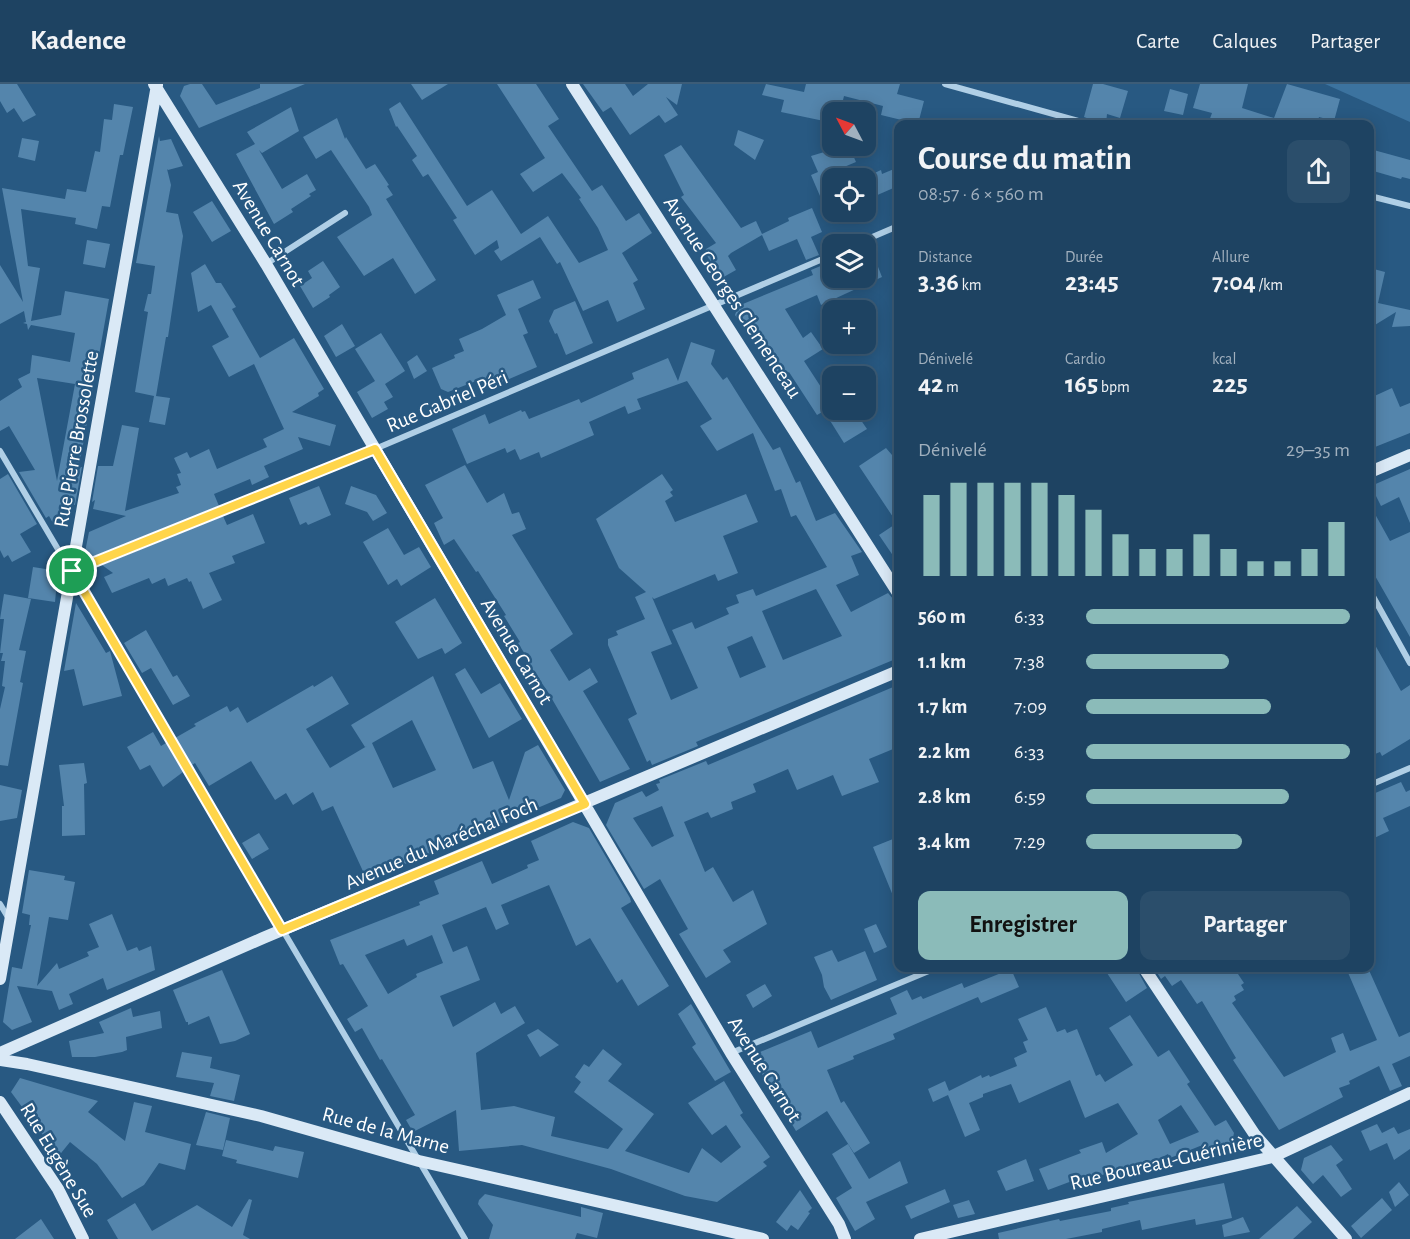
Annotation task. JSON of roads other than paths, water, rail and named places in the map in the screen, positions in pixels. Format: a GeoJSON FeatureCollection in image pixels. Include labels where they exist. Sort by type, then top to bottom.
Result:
{"type":"FeatureCollection","features":[{"type":"Feature","properties":{"kind":"street","name":"Avenue Georges Clemenceau"},"geometry":{"type":"LineString","coordinates":[[572,84],[894,587]]}},
{"type":"Feature","properties":{"kind":"street"},"geometry":{"type":"LineString","coordinates":[[945,84],[1075,120]]}},
{"type":"Feature","properties":{"kind":"street","name":"Avenue Carnot"},"geometry":{"type":"LineString","coordinates":[[159,85],[731,1053],[839,1224],[845,1239]]}},
{"type":"Feature","properties":{"kind":"street","name":"Rue Pierre Brossolette"},"geometry":{"type":"LineString","coordinates":[[0,979],[159,85]]}},
{"type":"Feature","properties":{"kind":"street"},"geometry":{"type":"LineString","coordinates":[[1374,197],[1410,206]]}},
{"type":"Feature","properties":{"kind":"street"},"geometry":{"type":"LineString","coordinates":[[266,264],[345,213]]}},
{"type":"Feature","properties":{"kind":"street"},"geometry":{"type":"LineString","coordinates":[[876,235],[894,228]]}},
{"type":"Feature","properties":{"kind":"street","name":"Rue Gabriel Péri"},"geometry":{"type":"LineString","coordinates":[[72,571],[375,449],[822,259]]}},
{"type":"Feature","properties":{"kind":"street"},"geometry":{"type":"LineString","coordinates":[[0,451],[465,1239]]}},
{"type":"Feature","properties":{"kind":"street"},"geometry":{"type":"LineString","coordinates":[[1374,470],[1410,455]]}},
{"type":"Feature","properties":{"kind":"street"},"geometry":{"type":"LineString","coordinates":[[1374,598],[1410,663]]}},
{"type":"Feature","properties":{"kind":"street","name":"Avenue du Maréchal Foch"},"geometry":{"type":"LineString","coordinates":[[0,1053],[282,930],[894,673]]}},
{"type":"Feature","properties":{"kind":"street"},"geometry":{"type":"LineString","coordinates":[[1374,783],[1410,768]]}},
{"type":"Feature","properties":{"kind":"street"},"geometry":{"type":"LineString","coordinates":[[0,904],[9,919]]}},
{"type":"Feature","properties":{"kind":"street"},"geometry":{"type":"LineString","coordinates":[[731,1053],[926,972]]}},
{"type":"Feature","properties":{"kind":"street"},"geometry":{"type":"LineString","coordinates":[[1147,972],[1255,1135],[1346,1239]]}},
{"type":"Feature","properties":{"kind":"street","name":"Rue de la Marne"},"geometry":{"type":"LineString","coordinates":[[0,1060],[261,1116],[419,1161],[763,1239]]}},
{"type":"Feature","properties":{"kind":"street","name":"Rue Boureau-Guérinière"},"geometry":{"type":"LineString","coordinates":[[920,1239],[1272,1157],[1410,1093]]}},
{"type":"Feature","properties":{"kind":"street","name":"Rue Eugène Sue"},"geometry":{"type":"LineString","coordinates":[[0,1102],[58,1190],[83,1239]]}}]}
